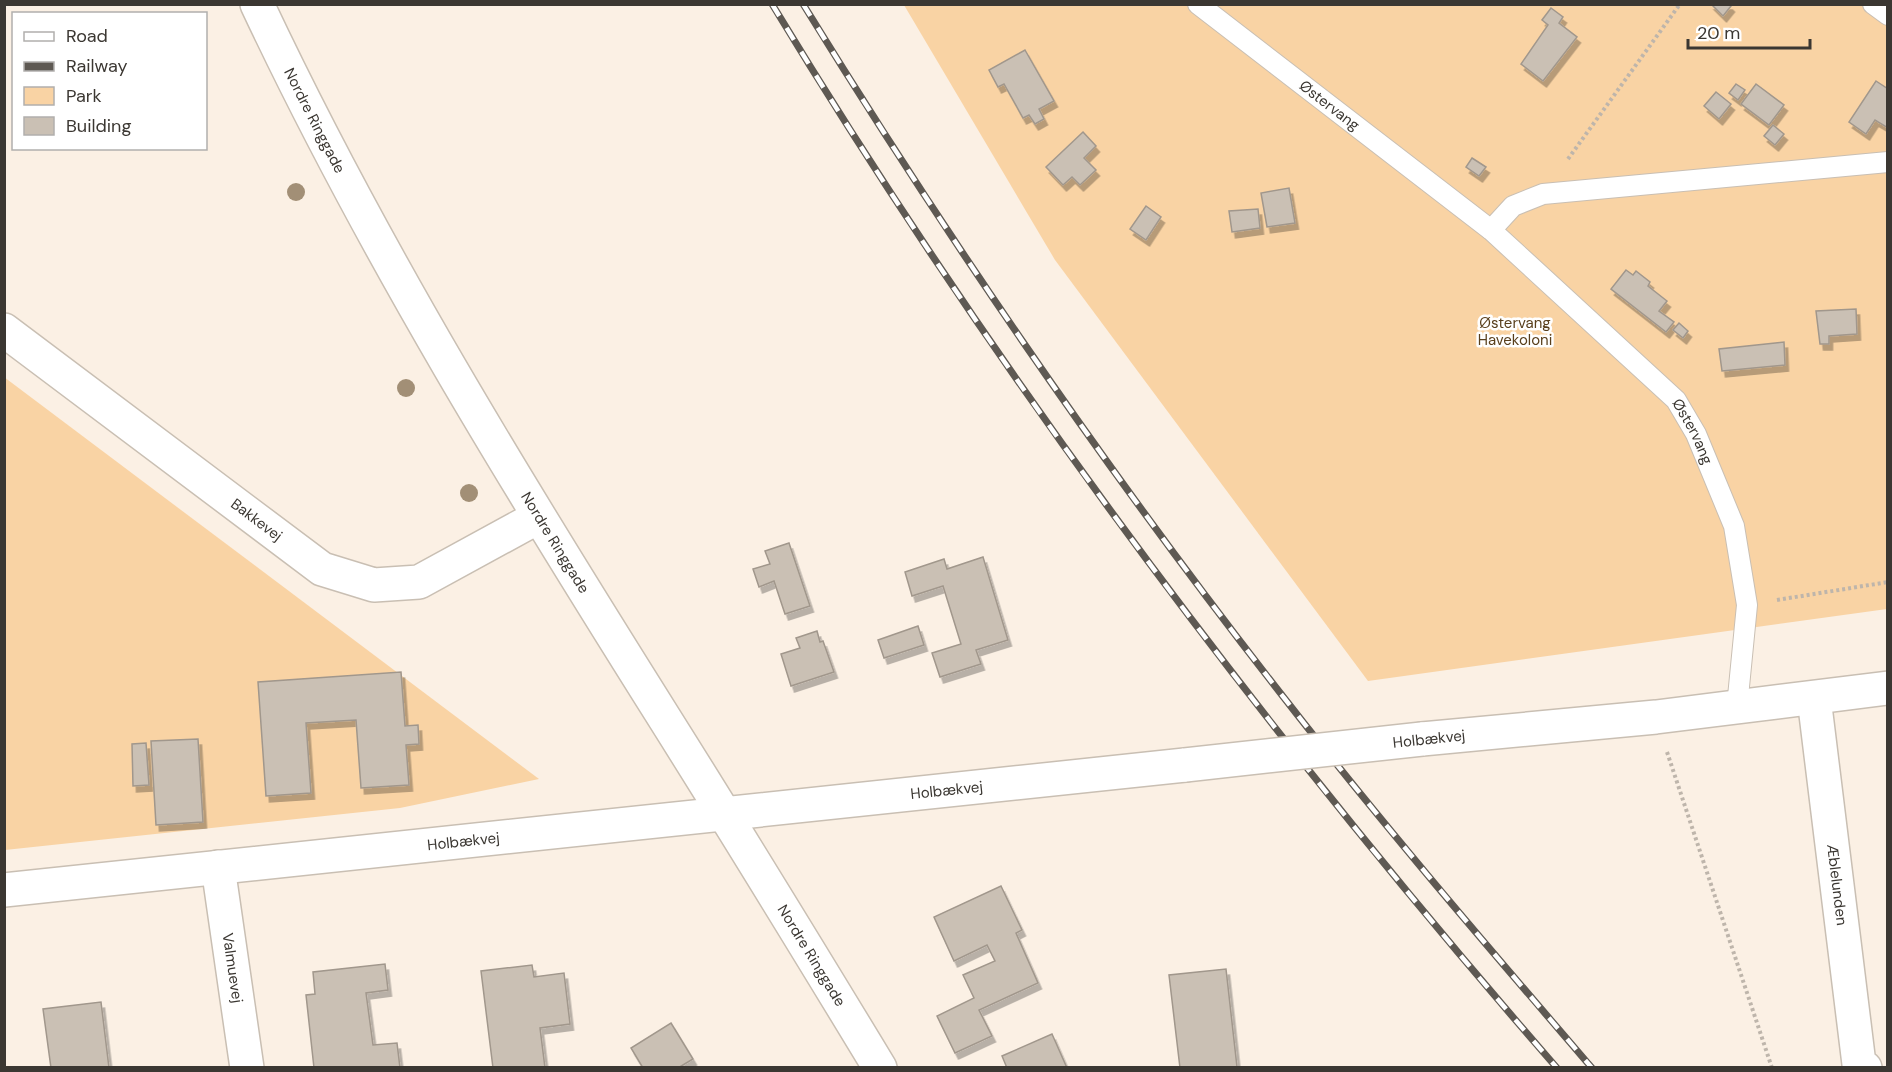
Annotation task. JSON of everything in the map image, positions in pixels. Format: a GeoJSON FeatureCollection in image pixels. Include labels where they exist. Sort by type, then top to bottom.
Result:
{"type":"FeatureCollection","features":[{"type":"Feature","properties":{"kind":"street","name":"Nordre Ringgade"},"geometry":{"type":"LineString","coordinates":[[257,4],[296,88],[361,213],[538,517],[880,1068]]}},
{"type":"Feature","properties":{"kind":"street","name":"Bakkevej"},"geometry":{"type":"LineString","coordinates":[[4,330],[322,569],[374,585],[419,582],[538,517]]}},
{"type":"Feature","properties":{"kind":"street","name":"Holbækvej"},"geometry":{"type":"LineString","coordinates":[[4,890],[1422,739],[1656,717],[1887,688]]}},
{"type":"Feature","properties":{"kind":"street","name":"Æblelunden"},"geometry":{"type":"LineString","coordinates":[[1814,698],[1859,1064],[1865,1068]]}},
{"type":"Feature","properties":{"kind":"street","name":"Valmuevej"},"geometry":{"type":"LineString","coordinates":[[219,867],[247,1068]]}},
{"type":"Feature","properties":{"kind":"lane","name":"Østervang"},"geometry":{"type":"LineString","coordinates":[[1198,4],[1491,230],[1677,399],[1696,434],[1734,526],[1747,604],[1737,707]]}},
{"type":"Feature","properties":{"kind":"lane"},"geometry":{"type":"LineString","coordinates":[[1873,4],[1887,15]]}},
{"type":"Feature","properties":{"kind":"lane"},"geometry":{"type":"LineString","coordinates":[[1491,230],[1513,206],[1543,194],[1887,162]]}},
{"type":"Feature","properties":{"kind":"path"},"geometry":{"type":"LineString","coordinates":[[1543,194],[1680,4]]}},
{"type":"Feature","properties":{"kind":"path"},"geometry":{"type":"LineString","coordinates":[[1747,604],[1887,582]]}},
{"type":"Feature","properties":{"kind":"path"},"geometry":{"type":"LineString","coordinates":[[1656,717],[1772,1068]]}},
{"type":"Feature","properties":{"kind":"green space","name":"Østervang Havekoloni"},"geometry":{"type":"Polygon","coordinates":[[[904,5],[1887,5],[1887,609],[1368,681],[1055,260],[904,5]]]}},
{"type":"Feature","properties":{"kind":"green space"},"geometry":{"type":"Polygon","coordinates":[[[4,377],[539,779],[400,808],[5,850],[4,377]]]}},
{"type":"Feature","properties":{"kind":"building"},"geometry":{"type":"Polygon","coordinates":[[[1711,4],[1729,4],[1731,6],[1723,16],[1711,4]]]}},
{"type":"Feature","properties":{"kind":"building"},"geometry":{"type":"Polygon","coordinates":[[[1551,8],[1563,17],[1559,23],[1577,37],[1543,81],[1521,64],[1548,25],[1542,20],[1551,8]]]}},
{"type":"Feature","properties":{"kind":"building"},"geometry":{"type":"Polygon","coordinates":[[[1025,50],[1054,101],[1039,109],[1044,119],[1035,124],[1029,115],[1023,118],[1004,84],[998,87],[989,70],[1025,50]]]}},
{"type":"Feature","properties":{"kind":"building"},"geometry":{"type":"Polygon","coordinates":[[[1876,81],[1888,89],[1888,128],[1875,120],[1866,134],[1849,122],[1876,81]]]}},
{"type":"Feature","properties":{"kind":"building"},"geometry":{"type":"Polygon","coordinates":[[[1736,84],[1745,90],[1738,100],[1729,93],[1736,84]]]}},
{"type":"Feature","properties":{"kind":"building"},"geometry":{"type":"Polygon","coordinates":[[[1756,84],[1784,105],[1769,125],[1741,104],[1756,84]]]}},
{"type":"Feature","properties":{"kind":"building"},"geometry":{"type":"Polygon","coordinates":[[[1716,92],[1731,104],[1719,119],[1704,106],[1716,92]]]}},
{"type":"Feature","properties":{"kind":"building"},"geometry":{"type":"Polygon","coordinates":[[[1773,125],[1784,134],[1775,145],[1764,136],[1773,125]]]}},
{"type":"Feature","properties":{"kind":"building"},"geometry":{"type":"Polygon","coordinates":[[[1083,132],[1096,146],[1084,158],[1096,170],[1080,185],[1072,177],[1063,185],[1046,167],[1083,132]]]}},
{"type":"Feature","properties":{"kind":"building"},"geometry":{"type":"Polygon","coordinates":[[[1472,158],[1486,167],[1479,176],[1466,167],[1472,158]]]}},
{"type":"Feature","properties":{"kind":"building"},"geometry":{"type":"Polygon","coordinates":[[[1289,188],[1295,223],[1267,227],[1261,193],[1289,188]]]}},
{"type":"Feature","properties":{"kind":"building"},"geometry":{"type":"Polygon","coordinates":[[[1146,206],[1161,217],[1146,240],[1130,229],[1146,206]]]}},
{"type":"Feature","properties":{"kind":"building"},"geometry":{"type":"Polygon","coordinates":[[[1258,209],[1260,228],[1232,232],[1229,211],[1258,209]]]}},
{"type":"Feature","properties":{"kind":"building"},"geometry":{"type":"Polygon","coordinates":[[[1626,270],[1633,275],[1636,271],[1650,282],[1648,286],[1667,301],[1659,311],[1674,322],[1666,332],[1611,289],[1626,270]]]}},
{"type":"Feature","properties":{"kind":"building"},"geometry":{"type":"Polygon","coordinates":[[[1856,309],[1857,334],[1829,336],[1829,344],[1820,344],[1816,311],[1856,309]]]}},
{"type":"Feature","properties":{"kind":"building"},"geometry":{"type":"Polygon","coordinates":[[[1679,323],[1688,331],[1683,338],[1673,330],[1679,323]]]}},
{"type":"Feature","properties":{"kind":"building"},"geometry":{"type":"Polygon","coordinates":[[[1784,342],[1785,365],[1722,371],[1719,349],[1784,342]]]}},
{"type":"Feature","properties":{"kind":"building"},"geometry":{"type":"Polygon","coordinates":[[[789,543],[810,606],[785,614],[774,581],[759,587],[753,569],[770,564],[765,551],[789,543]]]}},
{"type":"Feature","properties":{"kind":"building"},"geometry":{"type":"Polygon","coordinates":[[[983,557],[1008,640],[976,650],[981,664],[940,677],[932,653],[961,644],[943,586],[912,596],[905,572],[944,559],[947,569],[983,557]]]}},
{"type":"Feature","properties":{"kind":"building"},"geometry":{"type":"Polygon","coordinates":[[[918,626],[924,645],[884,658],[878,640],[918,626]]]}},
{"type":"Feature","properties":{"kind":"building"},"geometry":{"type":"Polygon","coordinates":[[[817,631],[834,672],[791,686],[781,654],[800,648],[796,638],[817,631]]]}},
{"type":"Feature","properties":{"kind":"building"},"geometry":{"type":"Polygon","coordinates":[[[401,672],[405,726],[418,725],[419,744],[406,745],[409,785],[361,788],[356,720],[306,723],[311,793],[266,796],[258,682],[401,672]]]}},
{"type":"Feature","properties":{"kind":"building"},"geometry":{"type":"Polygon","coordinates":[[[198,739],[203,822],[156,825],[151,741],[198,739]]]}},
{"type":"Feature","properties":{"kind":"building"},"geometry":{"type":"Polygon","coordinates":[[[146,743],[149,785],[133,786],[132,744],[146,743]]]}},
{"type":"Feature","properties":{"kind":"building"},"geometry":{"type":"Polygon","coordinates":[[[1001,886],[1022,930],[1016,933],[1038,983],[979,1010],[992,1036],[955,1053],[937,1016],[974,998],[963,975],[995,961],[987,945],[954,961],[934,917],[1001,886]]]}},
{"type":"Feature","properties":{"kind":"building"},"geometry":{"type":"Polygon","coordinates":[[[385,964],[388,990],[366,993],[373,1045],[397,1043],[400,1068],[314,1068],[306,995],[315,994],[313,972],[385,964]]]}},
{"type":"Feature","properties":{"kind":"building"},"geometry":{"type":"Polygon","coordinates":[[[532,965],[534,977],[564,973],[570,1024],[540,1028],[545,1068],[493,1068],[481,971],[532,965]]]}},
{"type":"Feature","properties":{"kind":"building"},"geometry":{"type":"Polygon","coordinates":[[[1226,969],[1237,1067],[1180,1068],[1169,975],[1226,969]]]}},
{"type":"Feature","properties":{"kind":"building"},"geometry":{"type":"Polygon","coordinates":[[[101,1002],[109,1068],[51,1068],[43,1009],[101,1002]]]}},
{"type":"Feature","properties":{"kind":"building"},"geometry":{"type":"Polygon","coordinates":[[[671,1023],[693,1059],[678,1068],[643,1068],[631,1048],[671,1023]]]}},
{"type":"Feature","properties":{"kind":"building"},"geometry":{"type":"Polygon","coordinates":[[[1052,1034],[1067,1068],[1007,1068],[1002,1056],[1052,1034]]]}},
{"type":"Feature","properties":{"kind":"railway"},"geometry":{"type":"LineString","coordinates":[[772,4],[950,283],[1142,553],[1344,814],[1557,1068]]}},
{"type":"Feature","properties":{"kind":"railway"},"geometry":{"type":"LineString","coordinates":[[803,4],[916,183],[1034,358],[1220,615],[1360,793],[1592,1068]]}}]}
